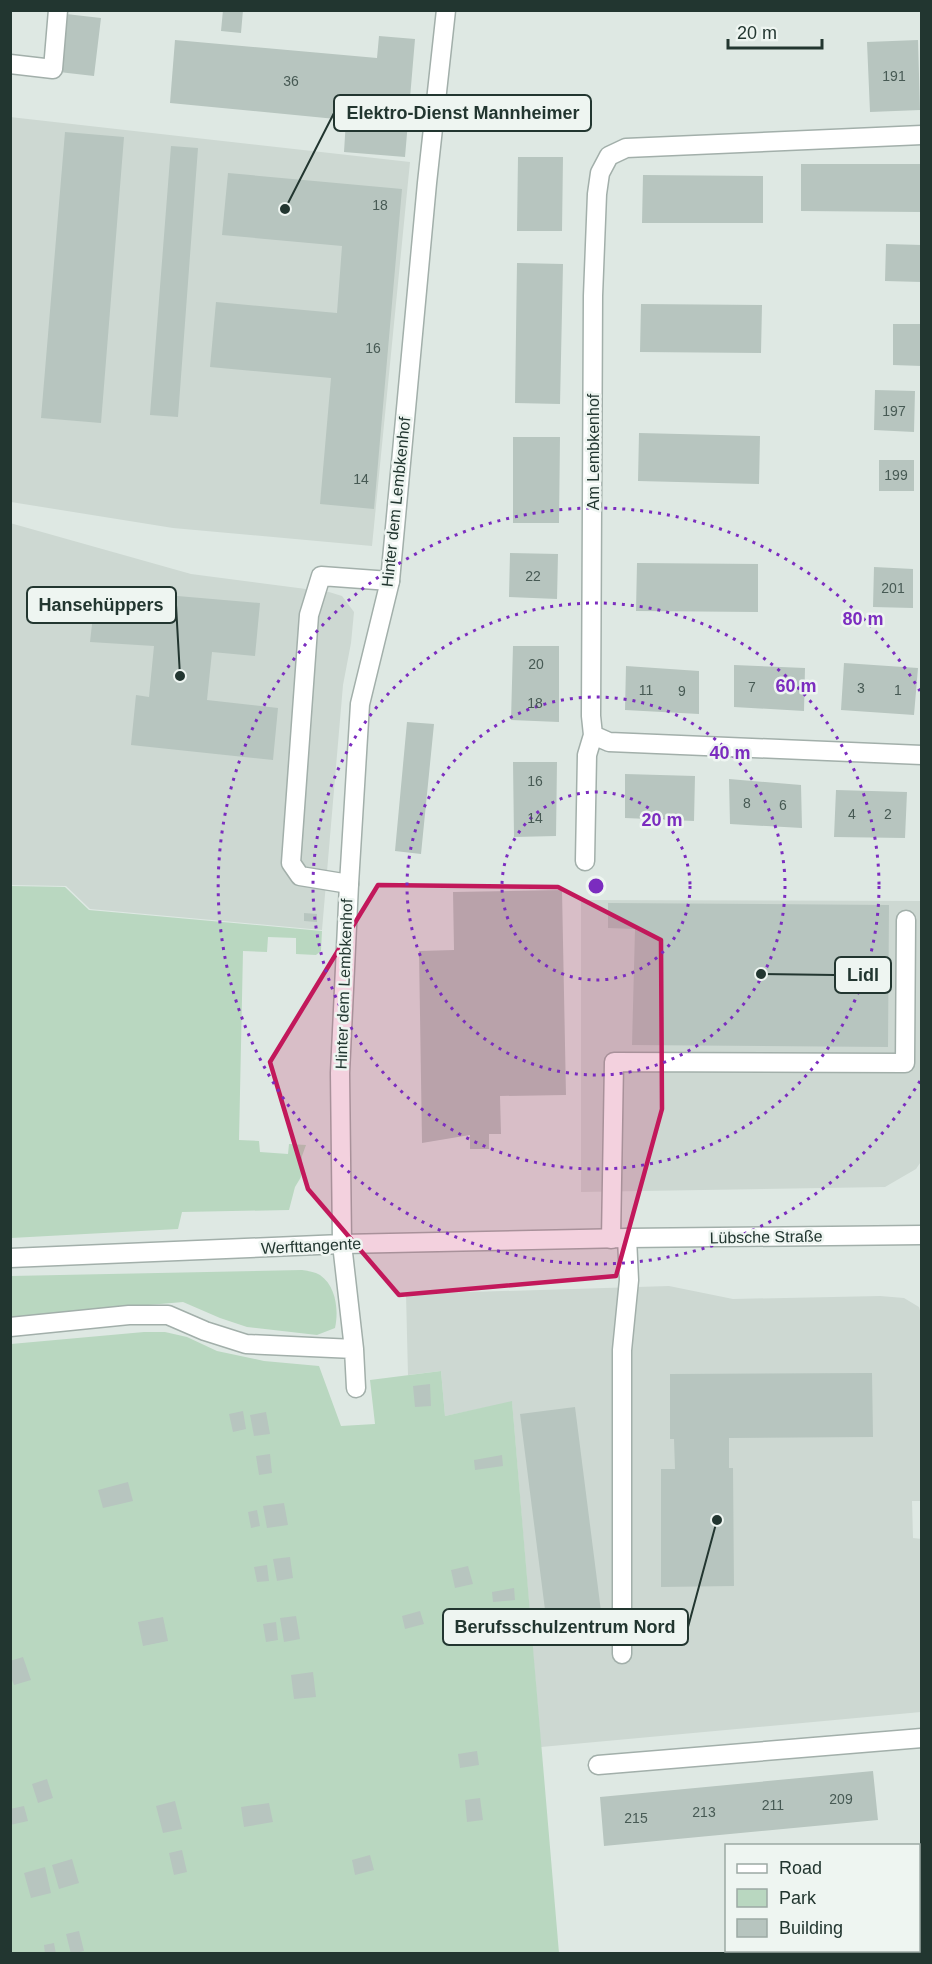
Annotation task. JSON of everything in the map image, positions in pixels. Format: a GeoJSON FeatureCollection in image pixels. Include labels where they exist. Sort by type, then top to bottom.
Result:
{"type":"FeatureCollection","features":[{"type":"Feature","properties":{"kind":"street"},"geometry":{"type":"LineString","coordinates":[[10,64],[53,69],[58,10]]}},
{"type":"Feature","properties":{"kind":"street","name":"Hinter dem Lembkenhof"},"geometry":{"type":"LineString","coordinates":[[356,1388],[342,1244],[340,1073],[348,884],[360,704],[390,581],[427,183],[446,10]]}},
{"type":"Feature","properties":{"kind":"street","name":"Am Lembkenhof"},"geometry":{"type":"LineString","coordinates":[[585,861],[587,755],[594,735],[591,716],[593,296],[597,194],[600,173],[609,156],[626,148],[921,135]]}},
{"type":"Feature","properties":{"kind":"street"},"geometry":{"type":"LineString","coordinates":[[348,884],[300,876],[291,863],[309,615],[321,576],[390,581]]}},
{"type":"Feature","properties":{"kind":"street"},"geometry":{"type":"LineString","coordinates":[[594,735],[609,742],[921,755]]}},
{"type":"Feature","properties":{"kind":"street"},"geometry":{"type":"LineString","coordinates":[[622,1654],[622,1350],[629,1280],[619,1238],[614,1062],[905,1062],[906,920]]}},
{"type":"Feature","properties":{"kind":"street","name":"Lübsche Straße"},"geometry":{"type":"LineString","coordinates":[[619,1238],[921,1235]]}},
{"type":"Feature","properties":{"kind":"street","name":"Werfttangente"},"geometry":{"type":"LineString","coordinates":[[10,1258],[342,1244],[619,1238]]}},
{"type":"Feature","properties":{"kind":"street"},"geometry":{"type":"LineString","coordinates":[[10,1327],[129,1315],[168,1315],[205,1331],[246,1344],[354,1349]]}},
{"type":"Feature","properties":{"kind":"street"},"geometry":{"type":"LineString","coordinates":[[598,1765],[921,1738]]}},
{"type":"Feature","properties":{"kind":"highlighted area"},"geometry":{"type":"Polygon","coordinates":[[[378,885],[558,887],[661,940],[662,1109],[616,1276],[399,1295],[308,1189],[270,1062],[378,885]]]}},
{"type":"Feature","properties":{"kind":"shaded area"},"geometry":{"type":"Polygon","coordinates":[[[10,117],[410,162],[372,546],[173,528],[11,502],[10,117]]]}},
{"type":"Feature","properties":{"kind":"shaded area"},"geometry":{"type":"Polygon","coordinates":[[[10,523],[191,574],[329,592],[342,596],[354,612],[343,685],[322,930],[90,909],[66,886],[11,885],[10,523]]]}},
{"type":"Feature","properties":{"kind":"shaded area"},"geometry":{"type":"Polygon","coordinates":[[[581,900],[921,901],[922,1160],[916,1169],[885,1187],[581,1192],[581,900]]]}},
{"type":"Feature","properties":{"kind":"shaded area"},"geometry":{"type":"Polygon","coordinates":[[[669,1286],[733,1299],[880,1296],[904,1298],[919,1307],[922,1318],[922,1501],[912,1501],[913,1538],[922,1539],[921,1712],[541,1747],[512,1402],[445,1416],[441,1371],[408,1375],[406,1294],[669,1286]]]}},
{"type":"Feature","properties":{"kind":"green space"},"geometry":{"type":"Polygon","coordinates":[[[11,886],[65,887],[89,910],[322,931],[321,951],[316,955],[296,954],[296,938],[268,937],[267,952],[243,951],[239,1140],[259,1141],[260,1152],[288,1154],[289,1144],[306,1145],[302,1156],[301,1177],[295,1187],[289,1210],[182,1212],[178,1229],[11,1238],[11,886]]]}},
{"type":"Feature","properties":{"kind":"green space"},"geometry":{"type":"Polygon","coordinates":[[[302,1270],[320,1275],[330,1285],[337,1314],[335,1328],[317,1335],[247,1327],[183,1302],[11,1317],[11,1276],[302,1270]]]}},
{"type":"Feature","properties":{"kind":"green space"},"geometry":{"type":"Polygon","coordinates":[[[165,1332],[187,1337],[217,1351],[264,1361],[319,1366],[341,1426],[375,1424],[370,1380],[441,1371],[445,1416],[512,1401],[559,1953],[11,1954],[11,1344],[165,1332]]]}},
{"type":"Feature","properties":{"kind":"building"},"geometry":{"type":"Polygon","coordinates":[[[223,10],[243,10],[241,33],[221,31],[223,10]]]}},
{"type":"Feature","properties":{"kind":"building"},"geometry":{"type":"Polygon","coordinates":[[[66,14],[101,18],[94,76],[59,72],[66,14]]]}},
{"type":"Feature","properties":{"kind":"building"},"geometry":{"type":"Polygon","coordinates":[[[379,36],[415,39],[405,157],[344,152],[346,120],[170,103],[175,40],[377,58],[379,36]]]}},
{"type":"Feature","properties":{"kind":"building"},"geometry":{"type":"Polygon","coordinates":[[[918,40],[920,110],[870,112],[867,42],[918,40]]]}},
{"type":"Feature","properties":{"kind":"building"},"geometry":{"type":"Polygon","coordinates":[[[65,132],[124,137],[101,423],[41,418],[65,132]]]}},
{"type":"Feature","properties":{"kind":"building"},"geometry":{"type":"Polygon","coordinates":[[[171,146],[198,148],[178,417],[150,415],[171,146]]]}},
{"type":"Feature","properties":{"kind":"building"},"geometry":{"type":"Polygon","coordinates":[[[518,157],[563,157],[562,231],[517,231],[518,157]]]}},
{"type":"Feature","properties":{"kind":"building"},"geometry":{"type":"Polygon","coordinates":[[[801,164],[921,164],[921,212],[801,211],[801,164]]]}},
{"type":"Feature","properties":{"kind":"building"},"geometry":{"type":"Polygon","coordinates":[[[228,173],[402,189],[374,509],[320,504],[331,378],[210,367],[216,302],[337,313],[342,246],[222,235],[228,173]]]}},
{"type":"Feature","properties":{"kind":"building"},"geometry":{"type":"Polygon","coordinates":[[[643,175],[763,176],[763,223],[642,223],[643,175]]]}},
{"type":"Feature","properties":{"kind":"building"},"geometry":{"type":"Polygon","coordinates":[[[886,244],[922,245],[922,282],[885,281],[886,244]]]}},
{"type":"Feature","properties":{"kind":"building"},"geometry":{"type":"Polygon","coordinates":[[[517,263],[563,264],[560,404],[515,403],[517,263]]]}},
{"type":"Feature","properties":{"kind":"building"},"geometry":{"type":"Polygon","coordinates":[[[641,304],[762,305],[761,353],[640,352],[641,304]]]}},
{"type":"Feature","properties":{"kind":"building"},"geometry":{"type":"Polygon","coordinates":[[[893,324],[922,324],[922,366],[893,365],[893,324]]]}},
{"type":"Feature","properties":{"kind":"building"},"geometry":{"type":"Polygon","coordinates":[[[875,390],[915,391],[914,432],[874,430],[875,390]]]}},
{"type":"Feature","properties":{"kind":"building"},"geometry":{"type":"Polygon","coordinates":[[[639,433],[760,436],[759,484],[638,481],[639,433]]]}},
{"type":"Feature","properties":{"kind":"building"},"geometry":{"type":"Polygon","coordinates":[[[513,437],[560,437],[559,523],[513,523],[513,437]]]}},
{"type":"Feature","properties":{"kind":"building"},"geometry":{"type":"Polygon","coordinates":[[[879,460],[914,460],[914,491],[879,491],[879,460]]]}},
{"type":"Feature","properties":{"kind":"building"},"geometry":{"type":"Polygon","coordinates":[[[510,553],[558,554],[557,599],[509,597],[510,553]]]}},
{"type":"Feature","properties":{"kind":"building"},"geometry":{"type":"Polygon","coordinates":[[[637,563],[758,564],[758,612],[636,611],[637,563]]]}},
{"type":"Feature","properties":{"kind":"building"},"geometry":{"type":"Polygon","coordinates":[[[874,567],[913,569],[913,608],[873,607],[874,567]]]}},
{"type":"Feature","properties":{"kind":"building"},"geometry":{"type":"Polygon","coordinates":[[[96,589],[260,603],[255,656],[212,652],[207,700],[278,708],[273,760],[131,745],[136,695],[149,697],[154,646],[90,642],[96,589]]]}},
{"type":"Feature","properties":{"kind":"building"},"geometry":{"type":"Polygon","coordinates":[[[513,646],[559,646],[559,722],[511,720],[513,646]]]}},
{"type":"Feature","properties":{"kind":"building"},"geometry":{"type":"Polygon","coordinates":[[[844,663],[918,668],[914,715],[841,710],[844,663]]]}},
{"type":"Feature","properties":{"kind":"building"},"geometry":{"type":"Polygon","coordinates":[[[734,665],[805,668],[804,711],[734,707],[734,665]]]}},
{"type":"Feature","properties":{"kind":"building"},"geometry":{"type":"Polygon","coordinates":[[[626,666],[699,671],[699,714],[625,710],[626,666]]]}},
{"type":"Feature","properties":{"kind":"building"},"geometry":{"type":"Polygon","coordinates":[[[407,722],[434,724],[421,854],[395,851],[407,722]]]}},
{"type":"Feature","properties":{"kind":"building"},"geometry":{"type":"Polygon","coordinates":[[[513,762],[557,762],[556,836],[514,837],[513,762]]]}},
{"type":"Feature","properties":{"kind":"building"},"geometry":{"type":"Polygon","coordinates":[[[625,774],[695,776],[694,821],[625,818],[625,774]]]}},
{"type":"Feature","properties":{"kind":"building"},"geometry":{"type":"Polygon","coordinates":[[[729,779],[801,785],[802,828],[730,824],[729,779]]]}},
{"type":"Feature","properties":{"kind":"building"},"geometry":{"type":"Polygon","coordinates":[[[836,790],[907,792],[905,838],[834,837],[836,790]]]}},
{"type":"Feature","properties":{"kind":"building"},"geometry":{"type":"Polygon","coordinates":[[[562,890],[566,1095],[500,1096],[501,1134],[489,1134],[489,1149],[470,1149],[470,1135],[422,1143],[419,951],[454,950],[453,892],[562,890]]]}},
{"type":"Feature","properties":{"kind":"building"},"geometry":{"type":"Polygon","coordinates":[[[608,903],[889,905],[888,1047],[632,1045],[635,929],[608,928],[608,903]]]}},
{"type":"Feature","properties":{"kind":"building"},"geometry":{"type":"Polygon","coordinates":[[[304,913],[317,914],[317,922],[304,921],[304,913]]]}},
{"type":"Feature","properties":{"kind":"building"},"geometry":{"type":"Polygon","coordinates":[[[872,1373],[873,1437],[729,1438],[729,1468],[733,1468],[734,1586],[661,1587],[661,1469],[675,1469],[674,1439],[670,1439],[670,1374],[872,1373]]]}},
{"type":"Feature","properties":{"kind":"building"},"geometry":{"type":"Polygon","coordinates":[[[430,1384],[431,1406],[415,1407],[413,1386],[430,1384]]]}},
{"type":"Feature","properties":{"kind":"building"},"geometry":{"type":"Polygon","coordinates":[[[575,1407],[604,1635],[549,1641],[520,1414],[575,1407]]]}},
{"type":"Feature","properties":{"kind":"building"},"geometry":{"type":"Polygon","coordinates":[[[243,1411],[246,1429],[233,1432],[229,1414],[243,1411]]]}},
{"type":"Feature","properties":{"kind":"building"},"geometry":{"type":"Polygon","coordinates":[[[266,1412],[270,1434],[254,1436],[250,1415],[266,1412]]]}},
{"type":"Feature","properties":{"kind":"building"},"geometry":{"type":"Polygon","coordinates":[[[270,1454],[272,1473],[259,1475],[256,1456],[270,1454]]]}},
{"type":"Feature","properties":{"kind":"building"},"geometry":{"type":"Polygon","coordinates":[[[502,1455],[503,1466],[475,1470],[474,1460],[502,1455]]]}},
{"type":"Feature","properties":{"kind":"building"},"geometry":{"type":"Polygon","coordinates":[[[128,1482],[133,1501],[103,1508],[98,1490],[128,1482]]]}},
{"type":"Feature","properties":{"kind":"building"},"geometry":{"type":"Polygon","coordinates":[[[284,1503],[288,1525],[267,1528],[263,1506],[284,1503]]]}},
{"type":"Feature","properties":{"kind":"building"},"geometry":{"type":"Polygon","coordinates":[[[257,1510],[260,1526],[251,1528],[248,1512],[257,1510]]]}},
{"type":"Feature","properties":{"kind":"building"},"geometry":{"type":"Polygon","coordinates":[[[290,1557],[293,1578],[277,1581],[273,1559],[290,1557]]]}},
{"type":"Feature","properties":{"kind":"building"},"geometry":{"type":"Polygon","coordinates":[[[267,1565],[269,1581],[257,1582],[254,1567],[267,1565]]]}},
{"type":"Feature","properties":{"kind":"building"},"geometry":{"type":"Polygon","coordinates":[[[468,1566],[473,1584],[455,1588],[451,1570],[468,1566]]]}},
{"type":"Feature","properties":{"kind":"building"},"geometry":{"type":"Polygon","coordinates":[[[514,1588],[515,1600],[493,1602],[492,1592],[514,1588]]]}},
{"type":"Feature","properties":{"kind":"building"},"geometry":{"type":"Polygon","coordinates":[[[420,1611],[424,1624],[405,1629],[402,1616],[420,1611]]]}},
{"type":"Feature","properties":{"kind":"building"},"geometry":{"type":"Polygon","coordinates":[[[296,1616],[300,1639],[284,1642],[280,1618],[296,1616]]]}},
{"type":"Feature","properties":{"kind":"building"},"geometry":{"type":"Polygon","coordinates":[[[163,1617],[168,1641],[143,1646],[138,1622],[163,1617]]]}},
{"type":"Feature","properties":{"kind":"building"},"geometry":{"type":"Polygon","coordinates":[[[276,1622],[278,1640],[266,1642],[263,1624],[276,1622]]]}},
{"type":"Feature","properties":{"kind":"building"},"geometry":{"type":"Polygon","coordinates":[[[23,1657],[31,1680],[14,1685],[10,1675],[10,1661],[23,1657]]]}},
{"type":"Feature","properties":{"kind":"building"},"geometry":{"type":"Polygon","coordinates":[[[313,1672],[316,1697],[294,1699],[291,1675],[313,1672]]]}},
{"type":"Feature","properties":{"kind":"building"},"geometry":{"type":"Polygon","coordinates":[[[477,1751],[479,1765],[460,1768],[458,1754],[477,1751]]]}},
{"type":"Feature","properties":{"kind":"building"},"geometry":{"type":"Polygon","coordinates":[[[873,1771],[878,1820],[604,1846],[600,1797],[873,1771]]]}},
{"type":"Feature","properties":{"kind":"building"},"geometry":{"type":"Polygon","coordinates":[[[47,1779],[53,1798],[38,1803],[32,1784],[47,1779]]]}},
{"type":"Feature","properties":{"kind":"building"},"geometry":{"type":"Polygon","coordinates":[[[480,1798],[483,1820],[467,1822],[465,1800],[480,1798]]]}},
{"type":"Feature","properties":{"kind":"building"},"geometry":{"type":"Polygon","coordinates":[[[175,1801],[182,1829],[163,1833],[156,1806],[175,1801]]]}},
{"type":"Feature","properties":{"kind":"building"},"geometry":{"type":"Polygon","coordinates":[[[269,1803],[273,1822],[244,1827],[241,1807],[269,1803]]]}},
{"type":"Feature","properties":{"kind":"building"},"geometry":{"type":"Polygon","coordinates":[[[24,1806],[28,1821],[10,1825],[10,1809],[24,1806]]]}},
{"type":"Feature","properties":{"kind":"building"},"geometry":{"type":"Polygon","coordinates":[[[182,1850],[187,1872],[174,1875],[169,1853],[182,1850]]]}},
{"type":"Feature","properties":{"kind":"building"},"geometry":{"type":"Polygon","coordinates":[[[370,1855],[374,1870],[355,1875],[352,1860],[370,1855]]]}},
{"type":"Feature","properties":{"kind":"building"},"geometry":{"type":"Polygon","coordinates":[[[72,1859],[79,1883],[59,1889],[52,1865],[72,1859]]]}},
{"type":"Feature","properties":{"kind":"building"},"geometry":{"type":"Polygon","coordinates":[[[45,1867],[51,1893],[31,1898],[24,1873],[45,1867]]]}},
{"type":"Feature","properties":{"kind":"building"},"geometry":{"type":"Polygon","coordinates":[[[79,1931],[84,1951],[71,1954],[66,1934],[79,1931]]]}},
{"type":"Feature","properties":{"kind":"building"},"geometry":{"type":"Polygon","coordinates":[[[54,1943],[56,1954],[45,1954],[44,1945],[54,1943]]]}},
{"type":"Feature","properties":{"kind":"place","name":"Elektro-Dienst Mannheimer"},"geometry":{"type":"Point","coordinates":[285,209]}},
{"type":"Feature","properties":{"kind":"place","name":"Hansehüppers"},"geometry":{"type":"Point","coordinates":[180,676]}},
{"type":"Feature","properties":{"kind":"place","name":"Lidl"},"geometry":{"type":"Point","coordinates":[761,974]}},
{"type":"Feature","properties":{"kind":"place","name":"Berufsschulzentrum Nord"},"geometry":{"type":"Point","coordinates":[717,1520]}}]}
